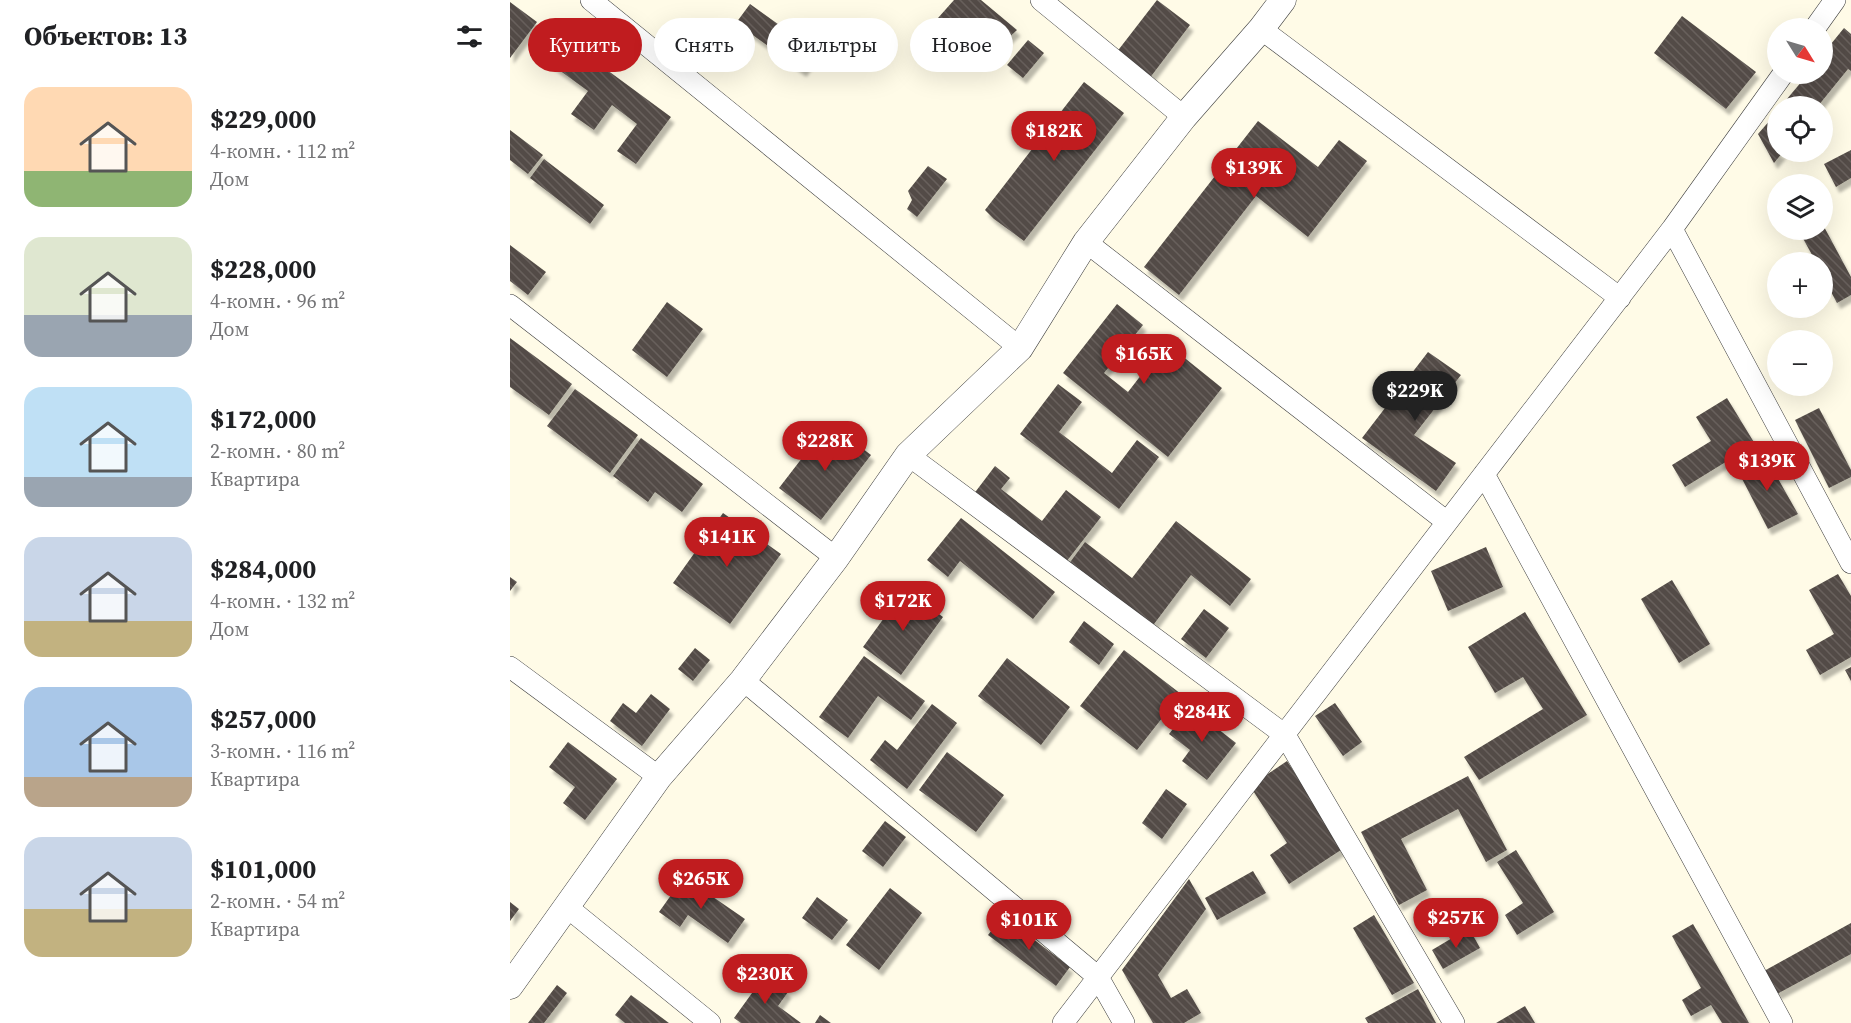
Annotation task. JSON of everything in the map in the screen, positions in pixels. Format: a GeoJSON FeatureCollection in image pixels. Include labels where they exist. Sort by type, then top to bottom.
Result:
{"type":"FeatureCollection","features":[{"type":"Feature","properties":{"kind":"street"},"geometry":{"type":"LineString","coordinates":[[591,0],[1020,348]]}},
{"type":"Feature","properties":{"kind":"street"},"geometry":{"type":"LineString","coordinates":[[1041,0],[1184,117]]}},
{"type":"Feature","properties":{"kind":"street"},"geometry":{"type":"LineString","coordinates":[[510,986],[659,777],[743,680],[836,558],[908,455],[1020,348],[1086,242],[1184,117],[1261,29],[1283,0]]}},
{"type":"Feature","properties":{"kind":"street"},"geometry":{"type":"LineString","coordinates":[[1822,18],[1835,0]]}},
{"type":"Feature","properties":{"kind":"street"},"geometry":{"type":"LineString","coordinates":[[1261,29],[1620,297]]}},
{"type":"Feature","properties":{"kind":"street"},"geometry":{"type":"LineString","coordinates":[[1063,1023],[1672,229],[1776,84]]}},
{"type":"Feature","properties":{"kind":"street"},"geometry":{"type":"LineString","coordinates":[[1672,229],[1851,563]]}},
{"type":"Feature","properties":{"kind":"street"},"geometry":{"type":"LineString","coordinates":[[1086,242],[1448,522]]}},
{"type":"Feature","properties":{"kind":"street"},"geometry":{"type":"LineString","coordinates":[[510,305],[836,558]]}},
{"type":"Feature","properties":{"kind":"street"},"geometry":{"type":"LineString","coordinates":[[908,455],[1285,735],[1454,1023]]}},
{"type":"Feature","properties":{"kind":"street"},"geometry":{"type":"LineString","coordinates":[[1484,474],[1782,1023]]}},
{"type":"Feature","properties":{"kind":"street"},"geometry":{"type":"LineString","coordinates":[[510,667],[659,777]]}},
{"type":"Feature","properties":{"kind":"street"},"geometry":{"type":"LineString","coordinates":[[743,680],[1098,977],[1124,1023]]}},
{"type":"Feature","properties":{"kind":"street"},"geometry":{"type":"LineString","coordinates":[[567,907],[710,1023]]}},
{"type":"Feature","properties":{"kind":"building"},"geometry":{"type":"Polygon","coordinates":[[[954,0],[981,0],[1003,18],[968,18],[938,18],[954,0]]]}},
{"type":"Feature","properties":{"kind":"building"},"geometry":{"type":"Polygon","coordinates":[[[1157,0],[1190,25],[1149,79],[1116,53],[1157,0]]]}},
{"type":"Feature","properties":{"kind":"building"},"geometry":{"type":"Polygon","coordinates":[[[510,2],[532,18],[528,18],[528,34],[510,58],[510,2]]]}},
{"type":"Feature","properties":{"kind":"building"},"geometry":{"type":"Polygon","coordinates":[[[750,4],[770,18],[767,18],[767,45],[755,37],[755,18],[740,18],[750,4]]]}},
{"type":"Feature","properties":{"kind":"building"},"geometry":{"type":"Polygon","coordinates":[[[1682,16],[1756,72],[1726,109],[1654,53],[1682,16]]]}},
{"type":"Feature","properties":{"kind":"building"},"geometry":{"type":"Polygon","coordinates":[[[1844,28],[1851,34],[1851,71],[1848,69],[1826,96],[1789,96],[1800,84],[1833,84],[1833,42],[1844,28]]]}},
{"type":"Feature","properties":{"kind":"building"},"geometry":{"type":"Polygon","coordinates":[[[1028,40],[1044,53],[1023,78],[1013,70],[1013,58],[1028,40]]]}},
{"type":"Feature","properties":{"kind":"building"},"geometry":{"type":"Polygon","coordinates":[[[562,72],[610,72],[671,117],[636,164],[617,151],[637,124],[612,105],[594,130],[571,114],[588,91],[562,72]]]}},
{"type":"Feature","properties":{"kind":"building"},"geometry":{"type":"Polygon","coordinates":[[[1084,82],[1124,113],[1024,241],[985,210],[1084,82]]]}},
{"type":"Feature","properties":{"kind":"building"},"geometry":{"type":"Polygon","coordinates":[[[1258,121],[1318,167],[1339,140],[1367,161],[1308,237],[1256,196],[1179,295],[1144,267],[1258,121]]]}},
{"type":"Feature","properties":{"kind":"building"},"geometry":{"type":"Polygon","coordinates":[[[1767,124],[1767,150],[1758,134],[1767,124]]]}},
{"type":"Feature","properties":{"kind":"building"},"geometry":{"type":"Polygon","coordinates":[[[510,130],[543,155],[528,174],[510,160],[510,130]]]}},
{"type":"Feature","properties":{"kind":"building"},"geometry":{"type":"Polygon","coordinates":[[[1851,150],[1851,178],[1836,187],[1833,174],[1829,174],[1824,164],[1833,162],[1833,159],[1851,150]]]}},
{"type":"Feature","properties":{"kind":"building"},"geometry":{"type":"Polygon","coordinates":[[[544,159],[604,205],[590,224],[530,178],[544,159]]]}},
{"type":"Feature","properties":{"kind":"building"},"geometry":{"type":"Polygon","coordinates":[[[928,166],[947,179],[917,217],[907,209],[912,200],[908,191],[928,166]]]}},
{"type":"Feature","properties":{"kind":"building"},"geometry":{"type":"Polygon","coordinates":[[[1804,240],[1831,240],[1851,277],[1851,295],[1837,303],[1833,296],[1833,252],[1810,252],[1804,240]]]}},
{"type":"Feature","properties":{"kind":"building"},"geometry":{"type":"Polygon","coordinates":[[[510,245],[546,272],[528,295],[510,281],[510,245]]]}},
{"type":"Feature","properties":{"kind":"building"},"geometry":{"type":"Polygon","coordinates":[[[667,302],[703,329],[667,377],[632,350],[667,302]]]}},
{"type":"Feature","properties":{"kind":"building"},"geometry":{"type":"Polygon","coordinates":[[[1117,304],[1143,325],[1104,373],[1128,392],[1166,343],[1222,388],[1168,457],[1063,373],[1117,304]]]}},
{"type":"Feature","properties":{"kind":"building"},"geometry":{"type":"Polygon","coordinates":[[[510,338],[572,384],[549,415],[510,387],[510,338]]]}},
{"type":"Feature","properties":{"kind":"building"},"geometry":{"type":"Polygon","coordinates":[[[1428,352],[1461,375],[1414,435],[1456,463],[1436,491],[1362,438],[1428,352]]]}},
{"type":"Feature","properties":{"kind":"building"},"geometry":{"type":"Polygon","coordinates":[[[1058,384],[1082,402],[1059,432],[1112,473],[1137,440],[1159,457],[1119,509],[1020,434],[1058,384]]]}},
{"type":"Feature","properties":{"kind":"building"},"geometry":{"type":"Polygon","coordinates":[[[575,389],[638,435],[610,473],[547,426],[575,389]]]}},
{"type":"Feature","properties":{"kind":"building"},"geometry":{"type":"Polygon","coordinates":[[[1727,398],[1755,444],[1685,487],[1672,465],[1711,441],[1696,417],[1727,398]]]}},
{"type":"Feature","properties":{"kind":"building"},"geometry":{"type":"Polygon","coordinates":[[[1819,408],[1851,470],[1851,477],[1829,488],[1795,420],[1819,408]]]}},
{"type":"Feature","properties":{"kind":"building"},"geometry":{"type":"Polygon","coordinates":[[[829,423],[871,455],[821,520],[779,488],[829,423]]]}},
{"type":"Feature","properties":{"kind":"building"},"geometry":{"type":"Polygon","coordinates":[[[641,438],[703,484],[682,512],[655,492],[648,502],[613,476],[641,438]]]}},
{"type":"Feature","properties":{"kind":"building"},"geometry":{"type":"Polygon","coordinates":[[[1764,454],[1798,514],[1768,529],[1737,469],[1764,454]]]}},
{"type":"Feature","properties":{"kind":"building"},"geometry":{"type":"Polygon","coordinates":[[[995,466],[1010,478],[1001,489],[1042,521],[1066,490],[1101,517],[1063,566],[973,495],[995,466]]]}},
{"type":"Feature","properties":{"kind":"building"},"geometry":{"type":"Polygon","coordinates":[[[723,513],[781,554],[730,624],[673,583],[723,513]]]}},
{"type":"Feature","properties":{"kind":"building"},"geometry":{"type":"Polygon","coordinates":[[[961,518],[1055,592],[1033,619],[960,561],[948,577],[927,560],[961,518]]]}},
{"type":"Feature","properties":{"kind":"building"},"geometry":{"type":"Polygon","coordinates":[[[1176,521],[1251,579],[1230,606],[1191,575],[1148,632],[1065,569],[1085,542],[1132,578],[1176,521]]]}},
{"type":"Feature","properties":{"kind":"building"},"geometry":{"type":"Polygon","coordinates":[[[1486,547],[1503,587],[1448,611],[1431,571],[1486,547]]]}},
{"type":"Feature","properties":{"kind":"building"},"geometry":{"type":"Polygon","coordinates":[[[1838,574],[1851,596],[1851,657],[1820,675],[1806,650],[1834,634],[1809,590],[1838,574]]]}},
{"type":"Feature","properties":{"kind":"building"},"geometry":{"type":"Polygon","coordinates":[[[510,577],[517,582],[510,591],[510,577]]]}},
{"type":"Feature","properties":{"kind":"building"},"geometry":{"type":"Polygon","coordinates":[[[1672,580],[1710,644],[1679,663],[1641,599],[1672,580]]]}},
{"type":"Feature","properties":{"kind":"building"},"geometry":{"type":"Polygon","coordinates":[[[905,589],[943,617],[901,675],[863,647],[905,589]]]}},
{"type":"Feature","properties":{"kind":"building"},"geometry":{"type":"Polygon","coordinates":[[[1204,609],[1229,628],[1206,658],[1181,639],[1204,609]]]}},
{"type":"Feature","properties":{"kind":"building"},"geometry":{"type":"Polygon","coordinates":[[[1525,612],[1587,715],[1479,780],[1464,757],[1543,709],[1523,677],[1495,693],[1468,647],[1525,612]]]}},
{"type":"Feature","properties":{"kind":"building"},"geometry":{"type":"Polygon","coordinates":[[[1084,621],[1114,644],[1099,665],[1069,642],[1084,621]]]}},
{"type":"Feature","properties":{"kind":"building"},"geometry":{"type":"Polygon","coordinates":[[[695,648],[710,660],[693,681],[678,669],[695,648]]]}},
{"type":"Feature","properties":{"kind":"building"},"geometry":{"type":"Polygon","coordinates":[[[1124,650],[1181,694],[1137,750],[1080,706],[1124,650]]]}},
{"type":"Feature","properties":{"kind":"building"},"geometry":{"type":"Polygon","coordinates":[[[864,656],[925,701],[911,720],[878,696],[848,738],[819,717],[864,656]]]}},
{"type":"Feature","properties":{"kind":"building"},"geometry":{"type":"Polygon","coordinates":[[[1007,658],[1070,707],[1041,745],[978,696],[1007,658]]]}},
{"type":"Feature","properties":{"kind":"building"},"geometry":{"type":"Polygon","coordinates":[[[1851,667],[1851,681],[1845,670],[1851,667]]]}},
{"type":"Feature","properties":{"kind":"building"},"geometry":{"type":"Polygon","coordinates":[[[651,694],[670,709],[642,746],[610,721],[623,703],[636,713],[651,694]]]}},
{"type":"Feature","properties":{"kind":"building"},"geometry":{"type":"Polygon","coordinates":[[[1335,703],[1362,742],[1343,756],[1315,716],[1335,703]]]}},
{"type":"Feature","properties":{"kind":"building"},"geometry":{"type":"Polygon","coordinates":[[[932,704],[957,723],[907,789],[870,760],[885,740],[897,750],[932,704]]]}},
{"type":"Feature","properties":{"kind":"building"},"geometry":{"type":"Polygon","coordinates":[[[1190,707],[1236,743],[1207,780],[1182,761],[1190,750],[1169,734],[1190,707]]]}},
{"type":"Feature","properties":{"kind":"building"},"geometry":{"type":"Polygon","coordinates":[[[568,742],[617,779],[585,820],[563,803],[575,787],[549,767],[568,742]]]}},
{"type":"Feature","properties":{"kind":"building"},"geometry":{"type":"Polygon","coordinates":[[[947,752],[1004,795],[976,832],[919,790],[947,752]]]}},
{"type":"Feature","properties":{"kind":"building"},"geometry":{"type":"Polygon","coordinates":[[[1287,761],[1344,848],[1289,884],[1270,855],[1287,843],[1250,786],[1287,761]]]}},
{"type":"Feature","properties":{"kind":"building"},"geometry":{"type":"Polygon","coordinates":[[[1468,776],[1507,850],[1486,862],[1458,809],[1401,839],[1427,890],[1399,905],[1361,832],[1468,776]]]}},
{"type":"Feature","properties":{"kind":"building"},"geometry":{"type":"Polygon","coordinates":[[[1166,789],[1187,804],[1162,839],[1142,823],[1166,789]]]}},
{"type":"Feature","properties":{"kind":"building"},"geometry":{"type":"Polygon","coordinates":[[[885,821],[906,837],[883,867],[862,851],[885,821]]]}},
{"type":"Feature","properties":{"kind":"building"},"geometry":{"type":"Polygon","coordinates":[[[1516,850],[1554,912],[1517,935],[1505,915],[1523,903],[1497,862],[1516,850]]]}},
{"type":"Feature","properties":{"kind":"building"},"geometry":{"type":"Polygon","coordinates":[[[1253,871],[1266,893],[1217,920],[1205,898],[1253,871]]]}},
{"type":"Feature","properties":{"kind":"building"},"geometry":{"type":"Polygon","coordinates":[[[684,877],[745,919],[728,943],[688,915],[680,927],[659,912],[684,877]]]}},
{"type":"Feature","properties":{"kind":"building"},"geometry":{"type":"Polygon","coordinates":[[[1189,879],[1206,909],[1158,975],[1171,998],[1187,989],[1201,1013],[1184,1023],[1153,1023],[1122,970],[1189,879]]]}},
{"type":"Feature","properties":{"kind":"building"},"geometry":{"type":"Polygon","coordinates":[[[890,888],[922,913],[879,970],[846,945],[890,888]]]}},
{"type":"Feature","properties":{"kind":"building"},"geometry":{"type":"Polygon","coordinates":[[[817,897],[848,920],[832,940],[802,918],[817,897]]]}},
{"type":"Feature","properties":{"kind":"building"},"geometry":{"type":"Polygon","coordinates":[[[510,902],[519,909],[510,921],[510,902]]]}},
{"type":"Feature","properties":{"kind":"building"},"geometry":{"type":"Polygon","coordinates":[[[1374,915],[1414,983],[1392,995],[1353,928],[1374,915]]]}},
{"type":"Feature","properties":{"kind":"building"},"geometry":{"type":"Polygon","coordinates":[[[1003,916],[1070,967],[1056,986],[988,935],[1003,916]]]}},
{"type":"Feature","properties":{"kind":"building"},"geometry":{"type":"Polygon","coordinates":[[[1851,923],[1851,954],[1777,994],[1764,971],[1851,923]]]}},
{"type":"Feature","properties":{"kind":"building"},"geometry":{"type":"Polygon","coordinates":[[[1693,924],[1749,1023],[1722,1023],[1711,1005],[1691,1016],[1682,1000],[1701,988],[1672,936],[1693,924]]]}},
{"type":"Feature","properties":{"kind":"building"},"geometry":{"type":"Polygon","coordinates":[[[1469,928],[1480,948],[1443,969],[1432,950],[1469,928]]]}},
{"type":"Feature","properties":{"kind":"building"},"geometry":{"type":"Polygon","coordinates":[[[765,975],[788,992],[778,1006],[801,1023],[741,1023],[734,1018],[765,975]]]}},
{"type":"Feature","properties":{"kind":"building"},"geometry":{"type":"Polygon","coordinates":[[[557,985],[567,993],[544,1023],[528,1023],[557,985]]]}},
{"type":"Feature","properties":{"kind":"building"},"geometry":{"type":"Polygon","coordinates":[[[1418,989],[1436,1023],[1368,1023],[1365,1018],[1418,989]]]}},
{"type":"Feature","properties":{"kind":"building"},"geometry":{"type":"Polygon","coordinates":[[[631,995],[669,1023],[625,1023],[615,1015],[631,995]]]}},
{"type":"Feature","properties":{"kind":"building"},"geometry":{"type":"Polygon","coordinates":[[[1525,1006],[1535,1023],[1496,1023],[1525,1006]]]}},
{"type":"Feature","properties":{"kind":"building"},"geometry":{"type":"Polygon","coordinates":[[[820,1015],[831,1023],[815,1023],[820,1015]]]}}]}
